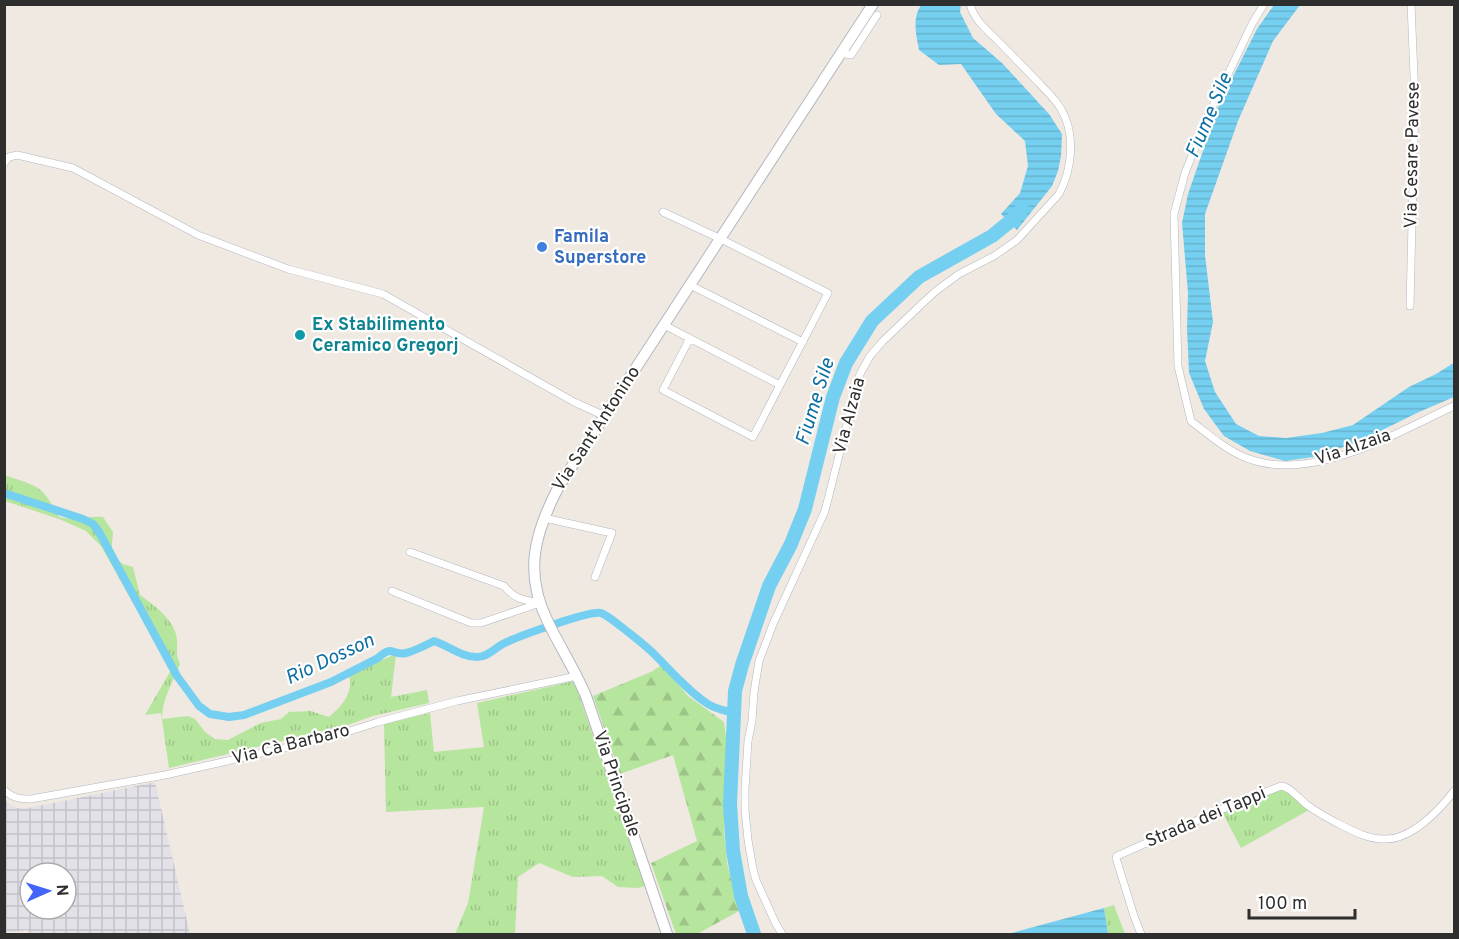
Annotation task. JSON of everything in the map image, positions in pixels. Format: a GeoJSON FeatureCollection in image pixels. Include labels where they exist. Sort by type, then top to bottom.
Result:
{"type":"FeatureCollection","features":[{"type":"Feature","properties":{"kind":"main road","name":"Via Sant'Antonino"},"geometry":{"type":"LineString","coordinates":[[556,636],[540,603],[536,587],[534,557],[538,534],[560,486],[841,53],[875,10]]}},
{"type":"Feature","properties":{"kind":"main road","name":"Via Principale"},"geometry":{"type":"LineString","coordinates":[[556,636],[586,696],[667,934]]}},
{"type":"Feature","properties":{"kind":"street","name":"Via Alzaia"},"geometry":{"type":"LineString","coordinates":[[782,934],[756,880],[748,840],[745,789],[754,693],[759,661],[773,624],[825,511],[860,374],[866,362],[883,341],[936,291],[959,274],[994,256],[1017,240],[1059,194],[1068,172],[1071,144],[1069,130],[1061,109],[1023,66],[982,26],[972,13],[970,4]]}},
{"type":"Feature","properties":{"kind":"street","name":"Via Alzaia"},"geometry":{"type":"LineString","coordinates":[[1264,4],[1251,24],[1208,116],[1185,173],[1174,214],[1178,366],[1191,421],[1218,442],[1246,458],[1269,464],[1301,465],[1330,459],[1377,443],[1455,406]]}},
{"type":"Feature","properties":{"kind":"street","name":"Via Cesare Pavese"},"geometry":{"type":"LineString","coordinates":[[1410,306],[1415,100],[1411,4]]}},
{"type":"Feature","properties":{"kind":"street"},"geometry":{"type":"LineString","coordinates":[[4,163],[9,157],[18,155],[73,168],[198,235],[288,269],[383,294],[574,402],[605,416]]}},
{"type":"Feature","properties":{"kind":"street"},"geometry":{"type":"LineString","coordinates":[[663,212],[828,293],[753,437],[663,390],[690,338]]}},
{"type":"Feature","properties":{"kind":"street"},"geometry":{"type":"LineString","coordinates":[[690,285],[803,342]]}},
{"type":"Feature","properties":{"kind":"street"},"geometry":{"type":"LineString","coordinates":[[664,325],[780,385]]}},
{"type":"Feature","properties":{"kind":"street"},"geometry":{"type":"LineString","coordinates":[[544,518],[612,533],[595,577]]}},
{"type":"Feature","properties":{"kind":"street"},"geometry":{"type":"LineString","coordinates":[[410,552],[504,586],[517,598],[540,603]]}},
{"type":"Feature","properties":{"kind":"street"},"geometry":{"type":"LineString","coordinates":[[392,591],[471,623],[481,623],[540,603]]}},
{"type":"Feature","properties":{"kind":"street","name":"Via Cà Barbaro"},"geometry":{"type":"LineString","coordinates":[[4,790],[18,799],[31,799],[165,775],[328,738],[457,701],[577,676]]}},
{"type":"Feature","properties":{"kind":"street","name":"Strada dei Tappi"},"geometry":{"type":"LineString","coordinates":[[1142,934],[1134,916],[1117,856],[1281,786],[1287,786],[1306,805],[1330,819],[1356,832],[1385,840],[1407,833],[1428,819],[1455,791]]}},
{"type":"Feature","properties":{"kind":"shaded area"},"geometry":{"type":"Polygon","coordinates":[[[155,782],[190,934],[31,934],[27,930],[5,933],[5,799],[17,808],[28,808],[155,782]]]}},
{"type":"Feature","properties":{"kind":"green space"},"geometry":{"type":"Polygon","coordinates":[[[5,475],[38,488],[47,497],[59,517],[71,519],[103,517],[113,532],[111,555],[123,564],[133,567],[140,595],[169,620],[176,633],[180,664],[166,698],[162,719],[188,716],[195,719],[205,732],[215,739],[228,740],[261,723],[281,719],[289,712],[311,711],[329,717],[346,698],[350,687],[349,674],[396,654],[391,697],[427,690],[429,703],[373,716],[345,726],[169,768],[161,713],[145,715],[171,670],[101,546],[86,531],[59,519],[5,501],[5,475]]]}},
{"type":"Feature","properties":{"kind":"green space"},"geometry":{"type":"Polygon","coordinates":[[[661,665],[688,696],[724,722],[727,745],[724,830],[727,863],[739,911],[697,934],[676,934],[651,863],[697,841],[673,755],[620,774],[593,696],[653,671],[661,665]]]}},
{"type":"Feature","properties":{"kind":"green space"},"geometry":{"type":"Polygon","coordinates":[[[574,681],[645,886],[618,887],[602,876],[573,877],[539,863],[518,877],[515,934],[455,934],[468,903],[484,807],[386,812],[384,724],[430,713],[434,752],[484,747],[477,703],[574,681]]]}},
{"type":"Feature","properties":{"kind":"green space"},"geometry":{"type":"Polygon","coordinates":[[[1285,786],[1311,809],[1241,848],[1223,814],[1211,818],[1285,786]]]}},
{"type":"Feature","properties":{"kind":"green space"},"geometry":{"type":"Polygon","coordinates":[[[1114,905],[1125,934],[1108,934],[1104,908],[1114,905]]]}},
{"type":"Feature","properties":{"kind":"water"},"geometry":{"type":"Polygon","coordinates":[[[921,5],[961,5],[960,12],[973,38],[1002,63],[1049,114],[1062,134],[1061,156],[1052,186],[1017,230],[1001,214],[1020,193],[1028,166],[1025,141],[996,114],[961,64],[939,65],[919,50],[916,21],[921,5]]]}},
{"type":"Feature","properties":{"kind":"water"},"geometry":{"type":"Polygon","coordinates":[[[1274,5],[1300,5],[1273,41],[1238,121],[1205,214],[1205,255],[1213,322],[1205,361],[1215,392],[1236,424],[1259,436],[1286,438],[1322,433],[1353,425],[1409,387],[1454,364],[1454,397],[1362,440],[1320,456],[1285,461],[1250,451],[1224,436],[1204,409],[1189,373],[1188,293],[1182,223],[1188,194],[1220,102],[1257,29],[1274,5]]]}},
{"type":"Feature","properties":{"kind":"water"},"geometry":{"type":"Polygon","coordinates":[[[1104,908],[1108,934],[1008,934],[1104,908]]]}},
{"type":"Feature","properties":{"kind":"waterway","name":"Fiume Sile"},"geometry":{"type":"LineString","coordinates":[[754,934],[741,896],[733,851],[730,804],[735,691],[769,586],[791,544],[805,509],[833,397],[846,363],[872,321],[919,277],[992,236],[1022,209]]}},
{"type":"Feature","properties":{"kind":"waterway","name":"Rio Dosson"},"geometry":{"type":"LineString","coordinates":[[4,493],[93,524],[177,676],[199,706],[210,714],[229,717],[244,715],[331,682],[389,651],[406,653],[434,641],[471,657],[481,657],[508,641],[594,613],[601,613],[613,620],[647,648],[701,699],[714,707],[734,713]]}},
{"type":"Feature","properties":{"kind":"place","name":"Famila Superstore"},"geometry":{"type":"Point","coordinates":[542,247]}},
{"type":"Feature","properties":{"kind":"place","name":"Ex Stabilimento Ceramico Gregorj"},"geometry":{"type":"Point","coordinates":[300,335]}}]}
